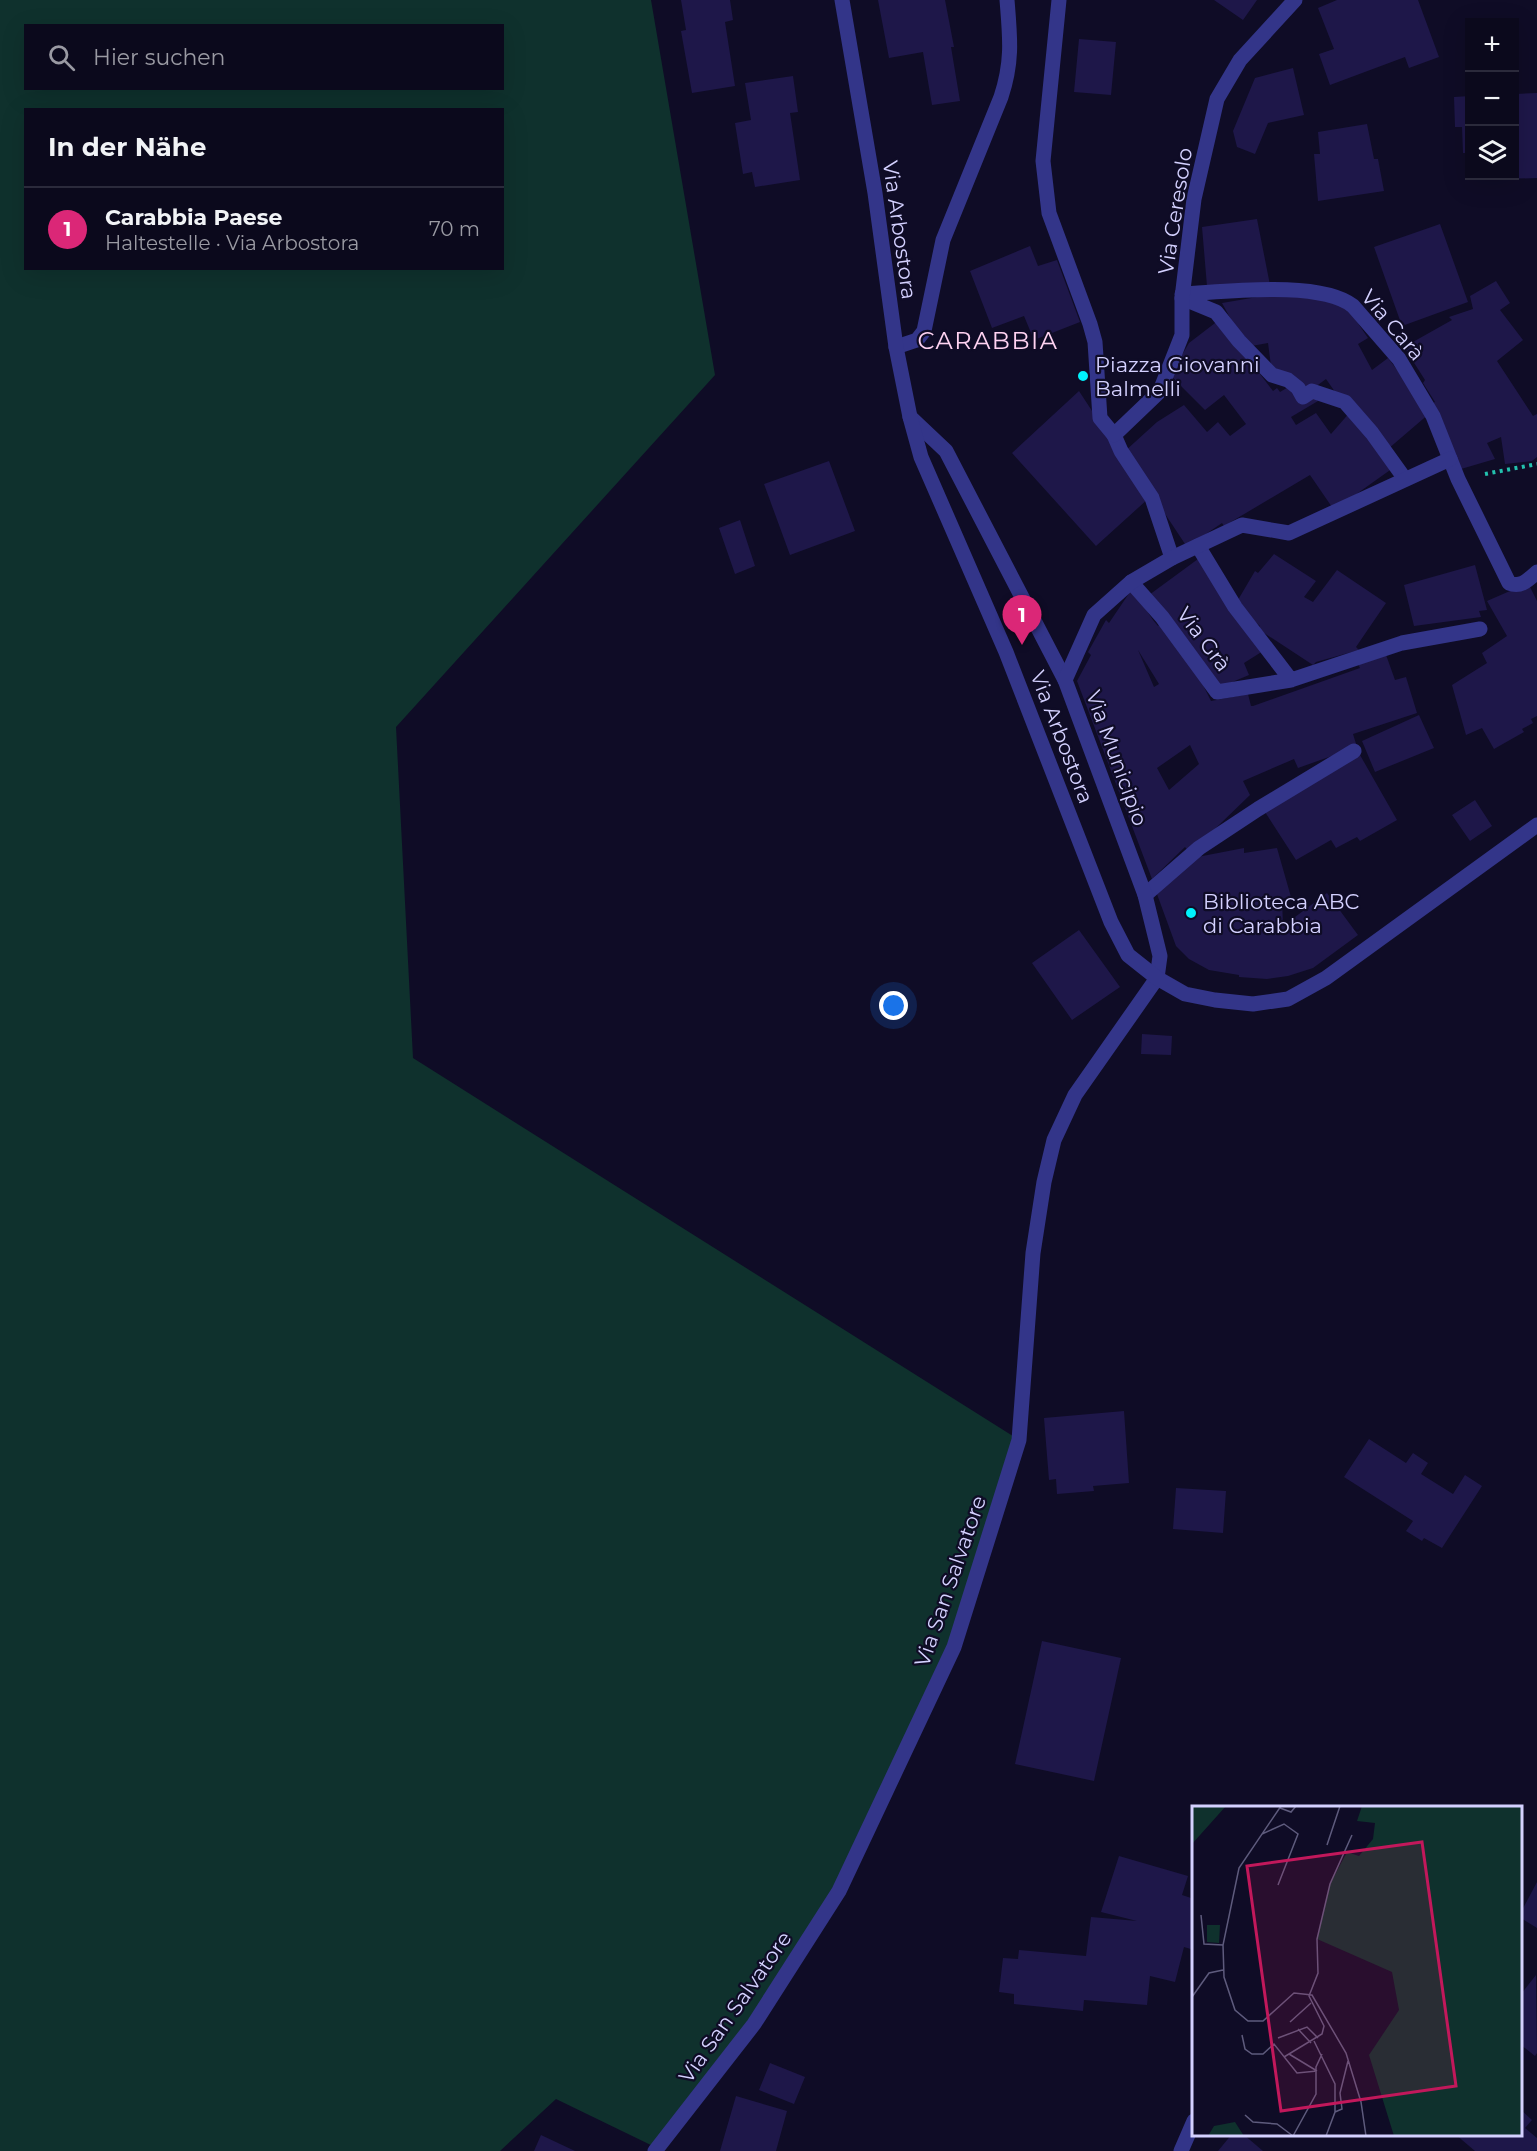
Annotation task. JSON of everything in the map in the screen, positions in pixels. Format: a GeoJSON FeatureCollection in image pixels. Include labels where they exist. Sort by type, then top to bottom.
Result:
{"type":"FeatureCollection","features":[{"type":"Feature","properties":{"kind":"street","name":"Via Arbostora"},"geometry":{"type":"LineString","coordinates":[[842,0],[875,193],[896,347],[910,417],[921,457],[1006,652],[1112,922],[1128,955],[1157,978],[1185,994],[1252,1004],[1288,999],[1326,978],[1537,825]]}},
{"type":"Feature","properties":{"kind":"street"},"geometry":{"type":"LineString","coordinates":[[896,347],[917,340],[924,331],[943,240],[1001,98],[1008,76],[1011,54],[1007,0]]}},
{"type":"Feature","properties":{"kind":"street"},"geometry":{"type":"LineString","coordinates":[[1059,0],[1043,161],[1049,213],[1095,342],[1100,418],[1114,435],[1121,451],[1152,498],[1172,558]]}},
{"type":"Feature","properties":{"kind":"street","name":"Via Ceresolo"},"geometry":{"type":"LineString","coordinates":[[1114,435],[1160,392],[1182,335],[1182,296],[1194,199],[1217,99],[1240,60],[1295,0]]}},
{"type":"Feature","properties":{"kind":"street","name":"Via Carà"},"geometry":{"type":"LineString","coordinates":[[1182,296],[1288,289],[1344,299],[1353,306],[1400,359],[1433,416],[1458,479],[1509,583],[1522,584],[1537,572]]}},
{"type":"Feature","properties":{"kind":"street"},"geometry":{"type":"LineString","coordinates":[[1182,296],[1216,312],[1239,341],[1272,375],[1288,380],[1298,388],[1303,397],[1312,391],[1345,402],[1372,433],[1405,479]]}},
{"type":"Feature","properties":{"kind":"street"},"geometry":{"type":"LineString","coordinates":[[910,417],[946,451],[1065,680]]}},
{"type":"Feature","properties":{"kind":"street","name":"Via Municipio"},"geometry":{"type":"LineString","coordinates":[[1157,978],[1160,956],[1146,895],[1065,680],[1094,615],[1131,582],[1172,558],[1242,525],[1289,533],[1450,459]]}},
{"type":"Feature","properties":{"kind":"street"},"geometry":{"type":"LineString","coordinates":[[1198,546],[1235,607],[1290,680],[1402,643],[1480,629]]}},
{"type":"Feature","properties":{"kind":"street","name":"Via Grà"},"geometry":{"type":"LineString","coordinates":[[1131,582],[1162,617],[1217,692],[1290,680]]}},
{"type":"Feature","properties":{"kind":"street"},"geometry":{"type":"LineString","coordinates":[[1146,895],[1199,848],[1354,751]]}},
{"type":"Feature","properties":{"kind":"street","name":"Via San Salvatore"},"geometry":{"type":"LineString","coordinates":[[655,2151],[754,2024],[839,1891],[954,1647],[1019,1440],[1033,1254],[1044,1182],[1054,1140],[1075,1095],[1157,978]]}},
{"type":"Feature","properties":{"kind":"street"},"geometry":{"type":"LineString","coordinates":[[1181,2151],[1192,2126]]}},
{"type":"Feature","properties":{"kind":"path"},"geometry":{"type":"LineString","coordinates":[[1458,479],[1537,464]]}},
{"type":"Feature","properties":{"kind":"green space"},"geometry":{"type":"Polygon","coordinates":[[[0,0],[651,0],[715,375],[396,727],[413,1058],[1019,1440],[954,1647],[839,1891],[754,2024],[657,2148],[556,2099],[500,2151],[0,2151],[0,0]]]}},
{"type":"Feature","properties":{"kind":"building"},"geometry":{"type":"Polygon","coordinates":[[[681,0],[730,0],[733,20],[725,22],[735,86],[692,93],[681,31],[686,30],[681,0]]]}},
{"type":"Feature","properties":{"kind":"building"},"geometry":{"type":"Polygon","coordinates":[[[878,0],[945,0],[954,47],[951,47],[960,101],[932,105],[923,52],[889,58],[878,0]]]}},
{"type":"Feature","properties":{"kind":"building"},"geometry":{"type":"Polygon","coordinates":[[[1214,0],[1257,0],[1243,20],[1214,0]]]}},
{"type":"Feature","properties":{"kind":"building"},"geometry":{"type":"Polygon","coordinates":[[[1337,0],[1418,0],[1439,57],[1409,68],[1405,57],[1330,85],[1319,54],[1334,49],[1318,8],[1337,0]]]}},
{"type":"Feature","properties":{"kind":"building"},"geometry":{"type":"Polygon","coordinates":[[[1079,39],[1116,42],[1111,95],[1074,92],[1079,39]]]}},
{"type":"Feature","properties":{"kind":"building"},"geometry":{"type":"Polygon","coordinates":[[[1293,68],[1304,115],[1268,123],[1255,154],[1237,147],[1233,131],[1255,78],[1293,68]]]}},
{"type":"Feature","properties":{"kind":"building"},"geometry":{"type":"Polygon","coordinates":[[[793,76],[798,112],[790,113],[800,180],[755,187],[752,172],[743,174],[735,123],[751,120],[745,83],[793,76]]]}},
{"type":"Feature","properties":{"kind":"building"},"geometry":{"type":"Polygon","coordinates":[[[1537,93],[1537,178],[1519,179],[1519,94],[1537,93]]]}},
{"type":"Feature","properties":{"kind":"building"},"geometry":{"type":"Polygon","coordinates":[[[1465,96],[1465,153],[1463,153],[1462,127],[1455,127],[1454,97],[1465,96]]]}},
{"type":"Feature","properties":{"kind":"building"},"geometry":{"type":"Polygon","coordinates":[[[1367,124],[1374,159],[1378,159],[1384,191],[1318,201],[1314,154],[1320,154],[1318,132],[1367,124]]]}},
{"type":"Feature","properties":{"kind":"building"},"geometry":{"type":"Polygon","coordinates":[[[1257,219],[1270,285],[1207,286],[1202,227],[1257,219]]]}},
{"type":"Feature","properties":{"kind":"building"},"geometry":{"type":"Polygon","coordinates":[[[1440,224],[1468,302],[1402,326],[1374,247],[1440,224]]]}},
{"type":"Feature","properties":{"kind":"building"},"geometry":{"type":"Polygon","coordinates":[[[1030,246],[1038,266],[1057,260],[1080,322],[1034,340],[1024,316],[992,328],[970,271],[1030,246]]]}},
{"type":"Feature","properties":{"kind":"building"},"geometry":{"type":"Polygon","coordinates":[[[1496,281],[1510,303],[1500,310],[1523,340],[1497,361],[1533,416],[1537,414],[1537,457],[1532,461],[1505,464],[1501,437],[1487,443],[1495,459],[1461,469],[1429,405],[1435,402],[1423,383],[1425,380],[1404,347],[1452,320],[1449,317],[1473,309],[1470,296],[1496,281]]]}},
{"type":"Feature","properties":{"kind":"building"},"geometry":{"type":"Polygon","coordinates":[[[1286,292],[1342,300],[1368,338],[1358,344],[1372,370],[1388,358],[1430,413],[1388,449],[1340,399],[1326,379],[1303,396],[1271,366],[1268,343],[1246,347],[1222,303],[1286,292]]]}},
{"type":"Feature","properties":{"kind":"building"},"geometry":{"type":"Polygon","coordinates":[[[1219,320],[1273,391],[1277,388],[1280,392],[1290,386],[1310,393],[1318,401],[1291,417],[1296,425],[1316,413],[1331,434],[1351,411],[1393,468],[1334,510],[1310,475],[1224,526],[1222,523],[1187,547],[1124,452],[1157,422],[1184,405],[1207,432],[1218,422],[1230,436],[1246,424],[1224,395],[1205,410],[1170,375],[1189,343],[1219,320]]]}},
{"type":"Feature","properties":{"kind":"building"},"geometry":{"type":"Polygon","coordinates":[[[1079,391],[1149,498],[1096,546],[1012,453],[1079,391]]]}},
{"type":"Feature","properties":{"kind":"building"},"geometry":{"type":"Polygon","coordinates":[[[829,461],[855,531],[790,555],[764,484],[829,461]]]}},
{"type":"Feature","properties":{"kind":"building"},"geometry":{"type":"Polygon","coordinates":[[[740,520],[755,566],[735,574],[719,528],[740,520]]]}},
{"type":"Feature","properties":{"kind":"building"},"geometry":{"type":"Polygon","coordinates":[[[1274,554],[1316,581],[1304,597],[1313,602],[1337,570],[1386,603],[1356,647],[1359,650],[1316,662],[1313,665],[1258,629],[1260,626],[1235,605],[1255,571],[1258,573],[1274,554]]]}},
{"type":"Feature","properties":{"kind":"building"},"geometry":{"type":"Polygon","coordinates":[[[1198,559],[1263,651],[1244,663],[1249,675],[1218,688],[1149,595],[1198,559]]]}},
{"type":"Feature","properties":{"kind":"building"},"geometry":{"type":"Polygon","coordinates":[[[1475,565],[1487,610],[1479,611],[1481,617],[1414,626],[1404,585],[1475,565]]]}},
{"type":"Feature","properties":{"kind":"building"},"geometry":{"type":"Polygon","coordinates":[[[1528,583],[1537,601],[1537,716],[1531,719],[1533,723],[1522,729],[1524,732],[1494,749],[1482,728],[1466,735],[1452,685],[1487,663],[1482,653],[1507,636],[1487,601],[1528,583]]]}},
{"type":"Feature","properties":{"kind":"building"},"geometry":{"type":"Polygon","coordinates":[[[1132,589],[1158,626],[1163,622],[1192,663],[1211,701],[1248,694],[1251,706],[1360,668],[1357,662],[1385,652],[1395,680],[1406,677],[1417,713],[1353,734],[1357,747],[1298,768],[1294,759],[1243,781],[1250,795],[1190,853],[1185,847],[1152,879],[1077,681],[1091,655],[1088,652],[1106,620],[1109,623],[1132,589]],[[1138,650],[1154,687],[1159,684],[1138,650]],[[1190,745],[1157,768],[1169,790],[1199,764],[1190,745]]]}},
{"type":"Feature","properties":{"kind":"building"},"geometry":{"type":"Polygon","coordinates":[[[1419,715],[1434,748],[1375,772],[1362,741],[1419,715]]]}},
{"type":"Feature","properties":{"kind":"building"},"geometry":{"type":"Polygon","coordinates":[[[1360,755],[1397,820],[1360,841],[1357,837],[1336,848],[1331,840],[1296,860],[1265,812],[1360,755]]]}},
{"type":"Feature","properties":{"kind":"building"},"geometry":{"type":"Polygon","coordinates":[[[1475,800],[1492,826],[1470,841],[1452,815],[1475,800]]]}},
{"type":"Feature","properties":{"kind":"building"},"geometry":{"type":"Polygon","coordinates":[[[1244,848],[1244,853],[1277,848],[1291,897],[1282,899],[1283,926],[1327,893],[1358,935],[1313,968],[1288,976],[1267,979],[1239,977],[1239,975],[1209,970],[1189,959],[1176,946],[1154,886],[1187,859],[1244,848]]]}},
{"type":"Feature","properties":{"kind":"building"},"geometry":{"type":"Polygon","coordinates":[[[1079,930],[1120,987],[1072,1020],[1032,963],[1079,930]]]}},
{"type":"Feature","properties":{"kind":"building"},"geometry":{"type":"Polygon","coordinates":[[[1142,1034],[1172,1036],[1171,1055],[1141,1054],[1142,1034]]]}},
{"type":"Feature","properties":{"kind":"building"},"geometry":{"type":"Polygon","coordinates":[[[1124,1411],[1129,1483],[1093,1486],[1094,1491],[1057,1494],[1056,1479],[1049,1480],[1044,1418],[1124,1411]]]}},
{"type":"Feature","properties":{"kind":"building"},"geometry":{"type":"Polygon","coordinates":[[[1369,1439],[1406,1463],[1413,1453],[1428,1463],[1421,1474],[1453,1494],[1465,1475],[1482,1486],[1442,1548],[1424,1538],[1422,1541],[1406,1531],[1413,1521],[1344,1477],[1369,1439]]]}},
{"type":"Feature","properties":{"kind":"building"},"geometry":{"type":"Polygon","coordinates":[[[1176,1488],[1226,1491],[1223,1533],[1173,1529],[1176,1488]]]}},
{"type":"Feature","properties":{"kind":"building"},"geometry":{"type":"Polygon","coordinates":[[[1042,1641],[1121,1658],[1094,1781],[1015,1764],[1042,1641]]]}},
{"type":"Feature","properties":{"kind":"building"},"geometry":{"type":"Polygon","coordinates":[[[1119,1856],[1188,1876],[1182,1895],[1192,1898],[1192,1949],[1184,1947],[1175,1982],[1150,1976],[1147,2005],[1084,2000],[1083,2011],[1014,2004],[1014,1994],[999,1992],[1003,1958],[1018,1959],[1019,1950],[1086,1956],[1091,1917],[1137,1921],[1101,1912],[1119,1856]]]}},
{"type":"Feature","properties":{"kind":"building"},"geometry":{"type":"Polygon","coordinates":[[[1537,1882],[1537,1928],[1522,1919],[1522,1910],[1537,1882]]]}},
{"type":"Feature","properties":{"kind":"building"},"geometry":{"type":"Polygon","coordinates":[[[1536,1975],[1537,2053],[1535,2056],[1522,2046],[1522,1993],[1536,1975]]]}},
{"type":"Feature","properties":{"kind":"building"},"geometry":{"type":"Polygon","coordinates":[[[770,2063],[805,2077],[794,2104],[759,2090],[770,2063]]]}},
{"type":"Feature","properties":{"kind":"building"},"geometry":{"type":"Polygon","coordinates":[[[736,2096],[787,2111],[776,2151],[720,2151],[736,2096]]]}},
{"type":"Feature","properties":{"kind":"building"},"geometry":{"type":"Polygon","coordinates":[[[1522,2111],[1532,2120],[1525,2128],[1537,2138],[1537,2151],[1475,2151],[1457,2136],[1522,2136],[1522,2111]]]}},
{"type":"Feature","properties":{"kind":"building"},"geometry":{"type":"Polygon","coordinates":[[[541,2135],[575,2151],[534,2151],[541,2135]]]}},
{"type":"Feature","properties":{"kind":"building"},"geometry":{"type":"Polygon","coordinates":[[[1230,2136],[1245,2136],[1263,2151],[1218,2151],[1230,2136]]]}},
{"type":"Feature","properties":{"kind":"place","name":"Piazza Giovanni Balmelli"},"geometry":{"type":"Point","coordinates":[1083,376]}},
{"type":"Feature","properties":{"kind":"place","name":"Carabbia Paese"},"geometry":{"type":"Point","coordinates":[1022,645]}},
{"type":"Feature","properties":{"kind":"place","name":"Biblioteca ABC di Carabbia"},"geometry":{"type":"Point","coordinates":[1191,913]}},
{"type":"Feature","properties":{"kind":"district","name":"CARABBIA"},"geometry":{"type":"Point","coordinates":[988,340]}}]}
